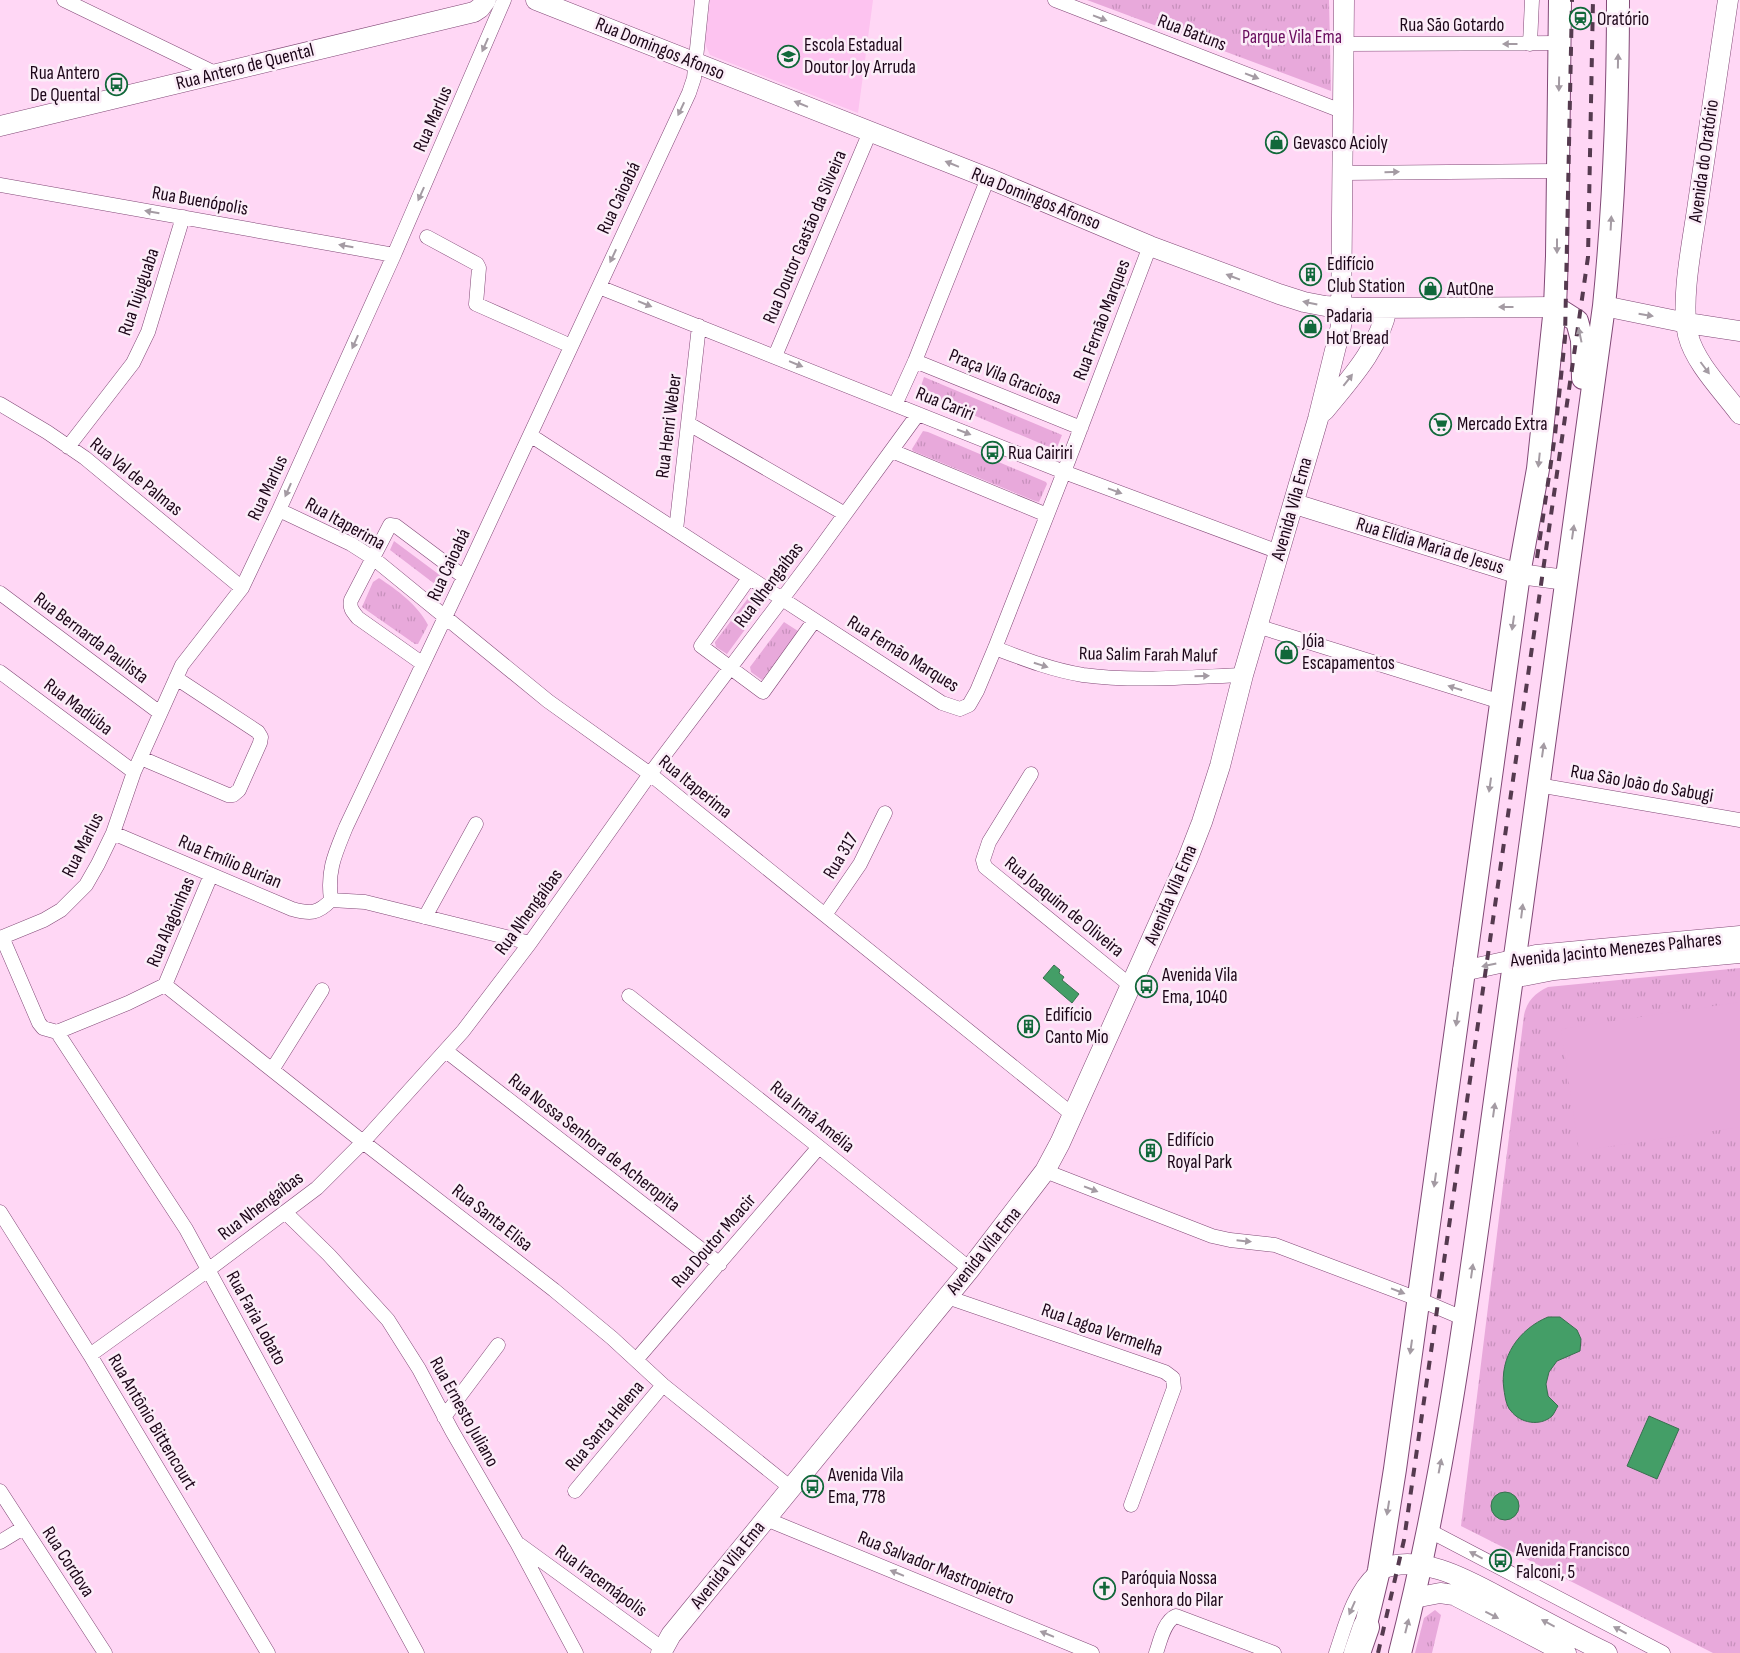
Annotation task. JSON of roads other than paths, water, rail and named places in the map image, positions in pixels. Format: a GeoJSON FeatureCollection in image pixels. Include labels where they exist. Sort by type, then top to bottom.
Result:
{"type":"FeatureCollection","features":[{"type":"Feature","properties":{"kind":"highway"},"geometry":{"type":"LineString","coordinates":[[1358,1653],[1366,1627]]}},
{"type":"Feature","properties":{"kind":"main road","name":"Rua Antero de Quental"},"geometry":{"type":"LineString","coordinates":[[0,126],[474,12],[486,0]]}},
{"type":"Feature","properties":{"kind":"main road","name":"Rua Domingos Afonso"},"geometry":{"type":"LineString","coordinates":[[536,0],[988,178],[1150,246],[1304,302],[1343,308],[1554,307]]}},
{"type":"Feature","properties":{"kind":"main road","name":"Avenida Vila Ema"},"geometry":{"type":"LineString","coordinates":[[662,1651],[671,1635],[970,1270],[1045,1172],[1131,986],[1202,822],[1220,766],[1243,675],[1294,504],[1338,342],[1343,308],[1344,0]]}},
{"type":"Feature","properties":{"kind":"main road"},"geometry":{"type":"LineString","coordinates":[[1366,1627],[1379,1570],[1519,574],[1538,469],[1554,307],[1557,256],[1560,0]]}},
{"type":"Feature","properties":{"kind":"main road"},"geometry":{"type":"LineString","coordinates":[[1400,1653],[1421,1565],[1455,1389],[1604,306],[1610,255],[1618,93],[1618,0]]}},
{"type":"Feature","properties":{"kind":"main road","name":"Avenida do Oratório"},"geometry":{"type":"LineString","coordinates":[[1728,0],[1692,246],[1687,288],[1687,324],[1696,356],[1740,414]]}},
{"type":"Feature","properties":{"kind":"main road"},"geometry":{"type":"LineString","coordinates":[[1604,306],[1687,324],[1740,331]]}},
{"type":"Feature","properties":{"kind":"main road"},"geometry":{"type":"LineString","coordinates":[[1554,307],[1577,321],[1582,340],[1581,471]]}},
{"type":"Feature","properties":{"kind":"main road"},"geometry":{"type":"LineString","coordinates":[[1318,419],[1380,335],[1385,322],[1387,308]]}},
{"type":"Feature","properties":{"kind":"main road","name":"Rua Elídia Maria de Jesus"},"geometry":{"type":"LineString","coordinates":[[1294,504],[1519,574],[1566,580]]}},
{"type":"Feature","properties":{"kind":"main road","name":"Avenida Jacinto Menezes Palhares"},"geometry":{"type":"LineString","coordinates":[[1514,969],[1536,955],[1740,936]]}},
{"type":"Feature","properties":{"kind":"main road","name":"Avenida Jacinto Menezes Palhares"},"geometry":{"type":"LineString","coordinates":[[1463,971],[1554,970],[1740,953]]}},
{"type":"Feature","properties":{"kind":"main road"},"geometry":{"type":"LineString","coordinates":[[1379,1570],[1395,1564],[1421,1565],[1452,1573],[1575,1649]]}},
{"type":"Feature","properties":{"kind":"main road"},"geometry":{"type":"LineString","coordinates":[[1414,1598],[1440,1593],[1454,1595],[1575,1649],[1607,1653]]}},
{"type":"Feature","properties":{"kind":"street"},"geometry":{"type":"LineString","coordinates":[[64,0],[217,74]]}},
{"type":"Feature","properties":{"kind":"street","name":"Rua Marlus"},"geometry":{"type":"LineString","coordinates":[[1,938],[44,920],[61,910],[86,885],[113,833],[134,772],[182,665],[242,588],[279,510],[394,255],[504,0]]}},
{"type":"Feature","properties":{"kind":"street","name":"Rua Caioabá"},"geometry":{"type":"LineString","coordinates":[[331,900],[329,882],[333,859],[346,827],[689,93],[694,78],[702,0]]}},
{"type":"Feature","properties":{"kind":"street","name":"Rua Batuns"},"geometry":{"type":"LineString","coordinates":[[1055,0],[1344,112]]}},
{"type":"Feature","properties":{"kind":"street"},"geometry":{"type":"LineString","coordinates":[[1530,44],[1532,0]]}},
{"type":"Feature","properties":{"kind":"street","name":"Rua São Gotardo"},"geometry":{"type":"LineString","coordinates":[[1344,44],[1559,43]]}},
{"type":"Feature","properties":{"kind":"street","name":"Rua Doutor Gastão da Silveira"},"geometry":{"type":"LineString","coordinates":[[775,356],[870,132]]}},
{"type":"Feature","properties":{"kind":"street"},"geometry":{"type":"LineString","coordinates":[[1344,173],[1558,171]]}},
{"type":"Feature","properties":{"kind":"street"},"geometry":{"type":"LineString","coordinates":[[896,405],[988,178]]}},
{"type":"Feature","properties":{"kind":"street","name":"Rua Buenópolis"},"geometry":{"type":"LineString","coordinates":[[0,185],[394,255]]}},
{"type":"Feature","properties":{"kind":"street","name":"Rua Tujuguaba"},"geometry":{"type":"LineString","coordinates":[[68,446],[133,363],[148,332],[183,217]]}},
{"type":"Feature","properties":{"kind":"street"},"geometry":{"type":"LineString","coordinates":[[428,237],[476,264],[479,268],[476,304],[570,346]]}},
{"type":"Feature","properties":{"kind":"street","name":"Rua Fernão Marques"},"geometry":{"type":"LineString","coordinates":[[530,435],[942,703],[960,709],[969,705],[995,648],[1150,246]]}},
{"type":"Feature","properties":{"kind":"street","name":"Rua Cariri"},"geometry":{"type":"LineString","coordinates":[[599,287],[1064,472],[1280,552]]}},
{"type":"Feature","properties":{"kind":"street","name":"Rua Henri Weber"},"geometry":{"type":"LineString","coordinates":[[676,530],[699,326]]}},
{"type":"Feature","properties":{"kind":"street","name":"Praça Vila Graciosa"},"geometry":{"type":"LineString","coordinates":[[915,361],[1081,428]]}},
{"type":"Feature","properties":{"kind":"street","name":"Rua Val de Palmas"},"geometry":{"type":"LineString","coordinates":[[0,404],[47,432],[85,458],[242,588]]}},
{"type":"Feature","properties":{"kind":"street","name":"Rua Nhengaíbas"},"geometry":{"type":"LineString","coordinates":[[90,1355],[317,1188],[363,1142],[446,1051],[530,943],[650,774],[782,600],[918,414]]}},
{"type":"Feature","properties":{"kind":"street"},"geometry":{"type":"LineString","coordinates":[[689,424],[845,514]]}},
{"type":"Feature","properties":{"kind":"street"},"geometry":{"type":"LineString","coordinates":[[892,451],[1047,515]]}},
{"type":"Feature","properties":{"kind":"street","name":"Rua Itaperima"},"geometry":{"type":"LineString","coordinates":[[279,510],[351,544],[373,558],[548,701],[650,774],[1073,1115]]}},
{"type":"Feature","properties":{"kind":"street"},"geometry":{"type":"LineString","coordinates":[[423,664],[358,618],[350,605],[351,600],[388,528],[393,525],[464,577]]}},
{"type":"Feature","properties":{"kind":"street"},"geometry":{"type":"LineString","coordinates":[[748,578],[701,646],[763,692],[814,621]]}},
{"type":"Feature","properties":{"kind":"street","name":"Rua Bernarda Paulista"},"geometry":{"type":"LineString","coordinates":[[0,593],[160,713]]}},
{"type":"Feature","properties":{"kind":"street"},"geometry":{"type":"LineString","coordinates":[[1257,626],[1501,702]]}},
{"type":"Feature","properties":{"kind":"street","name":"Rua Salim Farah Maluf"},"geometry":{"type":"LineString","coordinates":[[995,648],[1033,663],[1084,675],[1151,678],[1243,675]]}},
{"type":"Feature","properties":{"kind":"street","name":"Rua Madiúba"},"geometry":{"type":"LineString","coordinates":[[0,672],[134,772]]}},
{"type":"Feature","properties":{"kind":"street"},"geometry":{"type":"LineString","coordinates":[[141,758],[228,795],[237,793],[243,782],[260,743],[261,737],[258,732],[176,678]]}},
{"type":"Feature","properties":{"kind":"street","name":"Rua Joaquim de Oliveira"},"geometry":{"type":"LineString","coordinates":[[1031,774],[989,842],[983,860],[985,867],[1131,986]]}},
{"type":"Feature","properties":{"kind":"street","name":"Rua São João do Sabugi"},"geometry":{"type":"LineString","coordinates":[[1538,785],[1740,820]]}},
{"type":"Feature","properties":{"kind":"street","name":"Rua 317"},"geometry":{"type":"LineString","coordinates":[[824,915],[860,864],[885,813]]}},
{"type":"Feature","properties":{"kind":"street"},"geometry":{"type":"LineString","coordinates":[[425,917],[476,824]]}},
{"type":"Feature","properties":{"kind":"street","name":"Rua Emílio Burian"},"geometry":{"type":"LineString","coordinates":[[113,833],[292,909],[307,913],[315,912],[324,908],[331,900]]}},
{"type":"Feature","properties":{"kind":"street","name":"Rua Alagoinhas"},"geometry":{"type":"LineString","coordinates":[[58,1032],[128,1003],[165,985],[211,875]]}},
{"type":"Feature","properties":{"kind":"street"},"geometry":{"type":"LineString","coordinates":[[331,900],[364,902],[530,943]]}},
{"type":"Feature","properties":{"kind":"street","name":"Rua Faria Lobato"},"geometry":{"type":"LineString","coordinates":[[1,938],[39,1022],[43,1028],[58,1032],[186,1229],[417,1653]]}},
{"type":"Feature","properties":{"kind":"street","name":"Rua Santa Elisa"},"geometry":{"type":"LineString","coordinates":[[165,985],[554,1290],[663,1385],[791,1488]]}},
{"type":"Feature","properties":{"kind":"street"},"geometry":{"type":"LineString","coordinates":[[272,1070],[322,990]]}},
{"type":"Feature","properties":{"kind":"street","name":"Rua Irmã Amélia"},"geometry":{"type":"LineString","coordinates":[[629,996],[970,1270]]}},
{"type":"Feature","properties":{"kind":"street","name":"Rua Nossa Senhora de Acheropita"},"geometry":{"type":"LineString","coordinates":[[446,1051],[720,1264]]}},
{"type":"Feature","properties":{"kind":"street","name":"Rua Doutor Moacir"},"geometry":{"type":"LineString","coordinates":[[636,1360],[819,1147]]}},
{"type":"Feature","properties":{"kind":"street"},"geometry":{"type":"LineString","coordinates":[[1045,1172],[1212,1236],[1275,1245],[1418,1299],[1465,1319]]}},
{"type":"Feature","properties":{"kind":"street","name":"Rua Antônio Bittencourt"},"geometry":{"type":"LineString","coordinates":[[0,1212],[90,1355],[268,1653]]}},
{"type":"Feature","properties":{"kind":"street","name":"Rua Ernesto Juliano"},"geometry":{"type":"LineString","coordinates":[[285,1212],[329,1255],[388,1320],[419,1369],[444,1417],[517,1543],[576,1653]]}},
{"type":"Feature","properties":{"kind":"street","name":"Rua Lagoa Vermelha"},"geometry":{"type":"LineString","coordinates":[[947,1297],[1165,1372],[1173,1378],[1174,1388],[1131,1505]]}},
{"type":"Feature","properties":{"kind":"street"},"geometry":{"type":"LineString","coordinates":[[444,1417],[498,1345]]}},
{"type":"Feature","properties":{"kind":"street","name":"Rua Santa Helena"},"geometry":{"type":"LineString","coordinates":[[575,1491],[663,1385]]}},
{"type":"Feature","properties":{"kind":"street","name":"Rua Cordova"},"geometry":{"type":"LineString","coordinates":[[0,1491],[105,1653]]}},
{"type":"Feature","properties":{"kind":"street","name":"Rua Salvador Mastropietro"},"geometry":{"type":"LineString","coordinates":[[766,1519],[1092,1653]]}},
{"type":"Feature","properties":{"kind":"street"},"geometry":{"type":"LineString","coordinates":[[0,1542],[23,1528]]}},
{"type":"Feature","properties":{"kind":"street"},"geometry":{"type":"LineString","coordinates":[[1428,1530],[1663,1653]]}},
{"type":"Feature","properties":{"kind":"street","name":"Rua Iracemápolis"},"geometry":{"type":"LineString","coordinates":[[517,1543],[662,1651]]}},
{"type":"Feature","properties":{"kind":"street"},"geometry":{"type":"LineString","coordinates":[[1336,1653],[1356,1600],[1368,1579],[1379,1570]]}},
{"type":"Feature","properties":{"kind":"street"},"geometry":{"type":"LineString","coordinates":[[1156,1653],[1168,1623],[1171,1618],[1176,1616],[1274,1653]]}},
{"type":"Feature","properties":{"kind":"railway"},"geometry":{"type":"LineString","coordinates":[[1537,558],[1555,435],[1565,338],[1572,0]]}},
{"type":"Feature","properties":{"kind":"railway"},"geometry":{"type":"LineString","coordinates":[[1378,1653],[1404,1540],[1588,257],[1593,0]]}},
{"type":"Feature","properties":{"kind":"place","name":"Oratório"},"geometry":{"type":"Point","coordinates":[1581,19]}},
{"type":"Feature","properties":{"kind":"place","name":"Escola Estadual Doutor Joy Arruda"},"geometry":{"type":"Point","coordinates":[788,56]}},
{"type":"Feature","properties":{"kind":"place","name":"Rua Antero De Quental"},"geometry":{"type":"Point","coordinates":[116,84]}},
{"type":"Feature","properties":{"kind":"place","name":"Gevasco Acioly"},"geometry":{"type":"Point","coordinates":[1277,143]}},
{"type":"Feature","properties":{"kind":"place","name":"Edifício Club Station"},"geometry":{"type":"Point","coordinates":[1311,275]}},
{"type":"Feature","properties":{"kind":"place","name":"AutOne"},"geometry":{"type":"Point","coordinates":[1431,289]}},
{"type":"Feature","properties":{"kind":"place","name":"Padaria Hot Bread"},"geometry":{"type":"Point","coordinates":[1310,327]}},
{"type":"Feature","properties":{"kind":"place","name":"Mercado Extra"},"geometry":{"type":"Point","coordinates":[1441,424]}},
{"type":"Feature","properties":{"kind":"place","name":"Rua Cairiri"},"geometry":{"type":"Point","coordinates":[992,453]}},
{"type":"Feature","properties":{"kind":"place","name":"Jóia Escapamentos"},"geometry":{"type":"Point","coordinates":[1286,652]}},
{"type":"Feature","properties":{"kind":"place","name":"Avenida Vila Ema, 1040"},"geometry":{"type":"Point","coordinates":[1146,986]}},
{"type":"Feature","properties":{"kind":"place","name":"Edifício Canto Mio"},"geometry":{"type":"Point","coordinates":[1029,1026]}},
{"type":"Feature","properties":{"kind":"place","name":"Edifício Royal Park"},"geometry":{"type":"Point","coordinates":[1151,1151]}},
{"type":"Feature","properties":{"kind":"place","name":"Avenida Vila Ema, 778"},"geometry":{"type":"Point","coordinates":[812,1486]}},
{"type":"Feature","properties":{"kind":"place","name":"Avenida Francisco Falconi, 5"},"geometry":{"type":"Point","coordinates":[1500,1561]}},
{"type":"Feature","properties":{"kind":"place","name":"Paróquia Nossa Senhora do Pilar"},"geometry":{"type":"Point","coordinates":[1105,1589]}},
{"type":"Feature","properties":{"kind":"park label","name":"Parque Vila Ema"},"geometry":{"type":"Point","coordinates":[1292,37]}}]}
